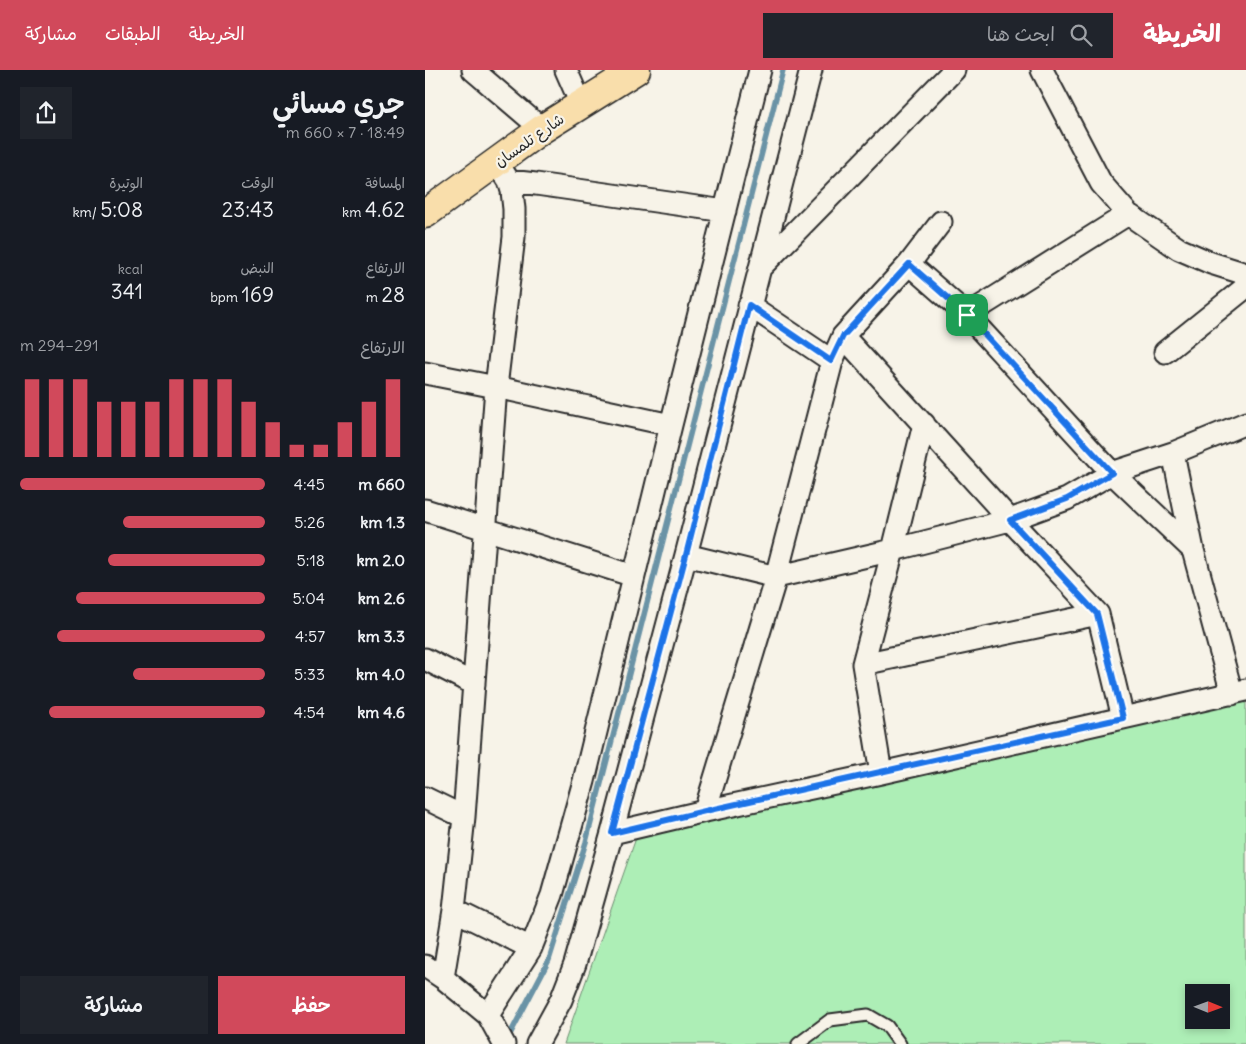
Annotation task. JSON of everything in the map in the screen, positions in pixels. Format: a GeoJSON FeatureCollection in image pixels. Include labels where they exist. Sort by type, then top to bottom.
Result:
{"type":"FeatureCollection","features":[{"type":"Feature","properties":{"kind":"main road","name":"شارع تلمسان"},"geometry":{"type":"LineString","coordinates":[[425,214],[503,171],[542,129],[636,70]]}},
{"type":"Feature","properties":{"kind":"street"},"geometry":{"type":"LineString","coordinates":[[473,70],[542,129]]}},
{"type":"Feature","properties":{"kind":"street"},"geometry":{"type":"LineString","coordinates":[[566,70],[581,104]]}},
{"type":"Feature","properties":{"kind":"street"},"geometry":{"type":"LineString","coordinates":[[488,1015],[531,948],[552,895],[584,782],[760,70]]}},
{"type":"Feature","properties":{"kind":"street"},"geometry":{"type":"LineString","coordinates":[[537,1044],[561,1000],[575,964],[612,833],[686,555],[749,305],[761,268],[811,70]]}},
{"type":"Feature","properties":{"kind":"street"},"geometry":{"type":"LineString","coordinates":[[761,268],[954,70]]}},
{"type":"Feature","properties":{"kind":"street"},"geometry":{"type":"LineString","coordinates":[[1042,70],[1101,183],[1128,214],[1179,249],[1211,263],[1246,274]]}},
{"type":"Feature","properties":{"kind":"street"},"geometry":{"type":"LineString","coordinates":[[503,171],[536,184],[725,211]]}},
{"type":"Feature","properties":{"kind":"street"},"geometry":{"type":"LineString","coordinates":[[443,978],[454,910],[463,817],[496,387],[514,237],[512,191],[503,171]]}},
{"type":"Feature","properties":{"kind":"street"},"geometry":{"type":"LineString","coordinates":[[967,315],[1128,214]]}},
{"type":"Feature","properties":{"kind":"street"},"geometry":{"type":"LineString","coordinates":[[705,811],[776,577],[831,361],[843,336],[909,264],[941,222]]}},
{"type":"Feature","properties":{"kind":"street"},"geometry":{"type":"LineString","coordinates":[[909,264],[967,315],[1112,473],[1193,550]]}},
{"type":"Feature","properties":{"kind":"street"},"geometry":{"type":"LineString","coordinates":[[1165,352],[1246,287]]}},
{"type":"Feature","properties":{"kind":"street"},"geometry":{"type":"LineString","coordinates":[[749,305],[831,361]]}},
{"type":"Feature","properties":{"kind":"street"},"geometry":{"type":"LineString","coordinates":[[843,336],[1097,614],[1123,718]]}},
{"type":"Feature","properties":{"kind":"street"},"geometry":{"type":"LineString","coordinates":[[425,372],[671,425]]}},
{"type":"Feature","properties":{"kind":"street"},"geometry":{"type":"LineString","coordinates":[[686,555],[776,577],[893,550],[1010,520],[1067,499],[1112,473],[1173,453],[1246,423]]}},
{"type":"Feature","properties":{"kind":"street"},"geometry":{"type":"LineString","coordinates":[[881,773],[863,664],[924,424]]}},
{"type":"Feature","properties":{"kind":"street"},"geometry":{"type":"LineString","coordinates":[[612,833],[1239,692],[1193,550],[1173,453]]}},
{"type":"Feature","properties":{"kind":"street"},"geometry":{"type":"LineString","coordinates":[[425,510],[634,576]]}},
{"type":"Feature","properties":{"kind":"street"},"geometry":{"type":"LineString","coordinates":[[863,664],[1097,614]]}},
{"type":"Feature","properties":{"kind":"street"},"geometry":{"type":"LineString","coordinates":[[425,659],[474,684]]}},
{"type":"Feature","properties":{"kind":"street"},"geometry":{"type":"LineString","coordinates":[[425,798],[463,817]]}},
{"type":"Feature","properties":{"kind":"street"},"geometry":{"type":"LineString","coordinates":[[454,910],[531,948]]}},
{"type":"Feature","properties":{"kind":"street"},"geometry":{"type":"LineString","coordinates":[[425,966],[443,978],[488,1015],[504,1044]]}},
{"type":"Feature","properties":{"kind":"lane"},"geometry":{"type":"LineString","coordinates":[[798,1044],[830,1020],[867,1015],[887,1026],[900,1044]]}},
{"type":"Feature","properties":{"kind":"green space"},"geometry":{"type":"Polygon","coordinates":[[[1246,697],[1246,1044],[564,1044],[636,838],[1246,697]]]}},
{"type":"Feature","properties":{"kind":"waterway"},"geometry":{"type":"LineString","coordinates":[[507,1040],[549,960],[586,842],[783,70]]}},
{"type":"Feature","properties":{"kind":"route"},"geometry":{"type":"LineString","coordinates":[[909,264],[967,315],[1112,473],[1067,499],[1010,520],[1097,614],[1123,718],[612,833],[686,555],[749,305],[831,361],[843,336],[909,264]]}}]}
